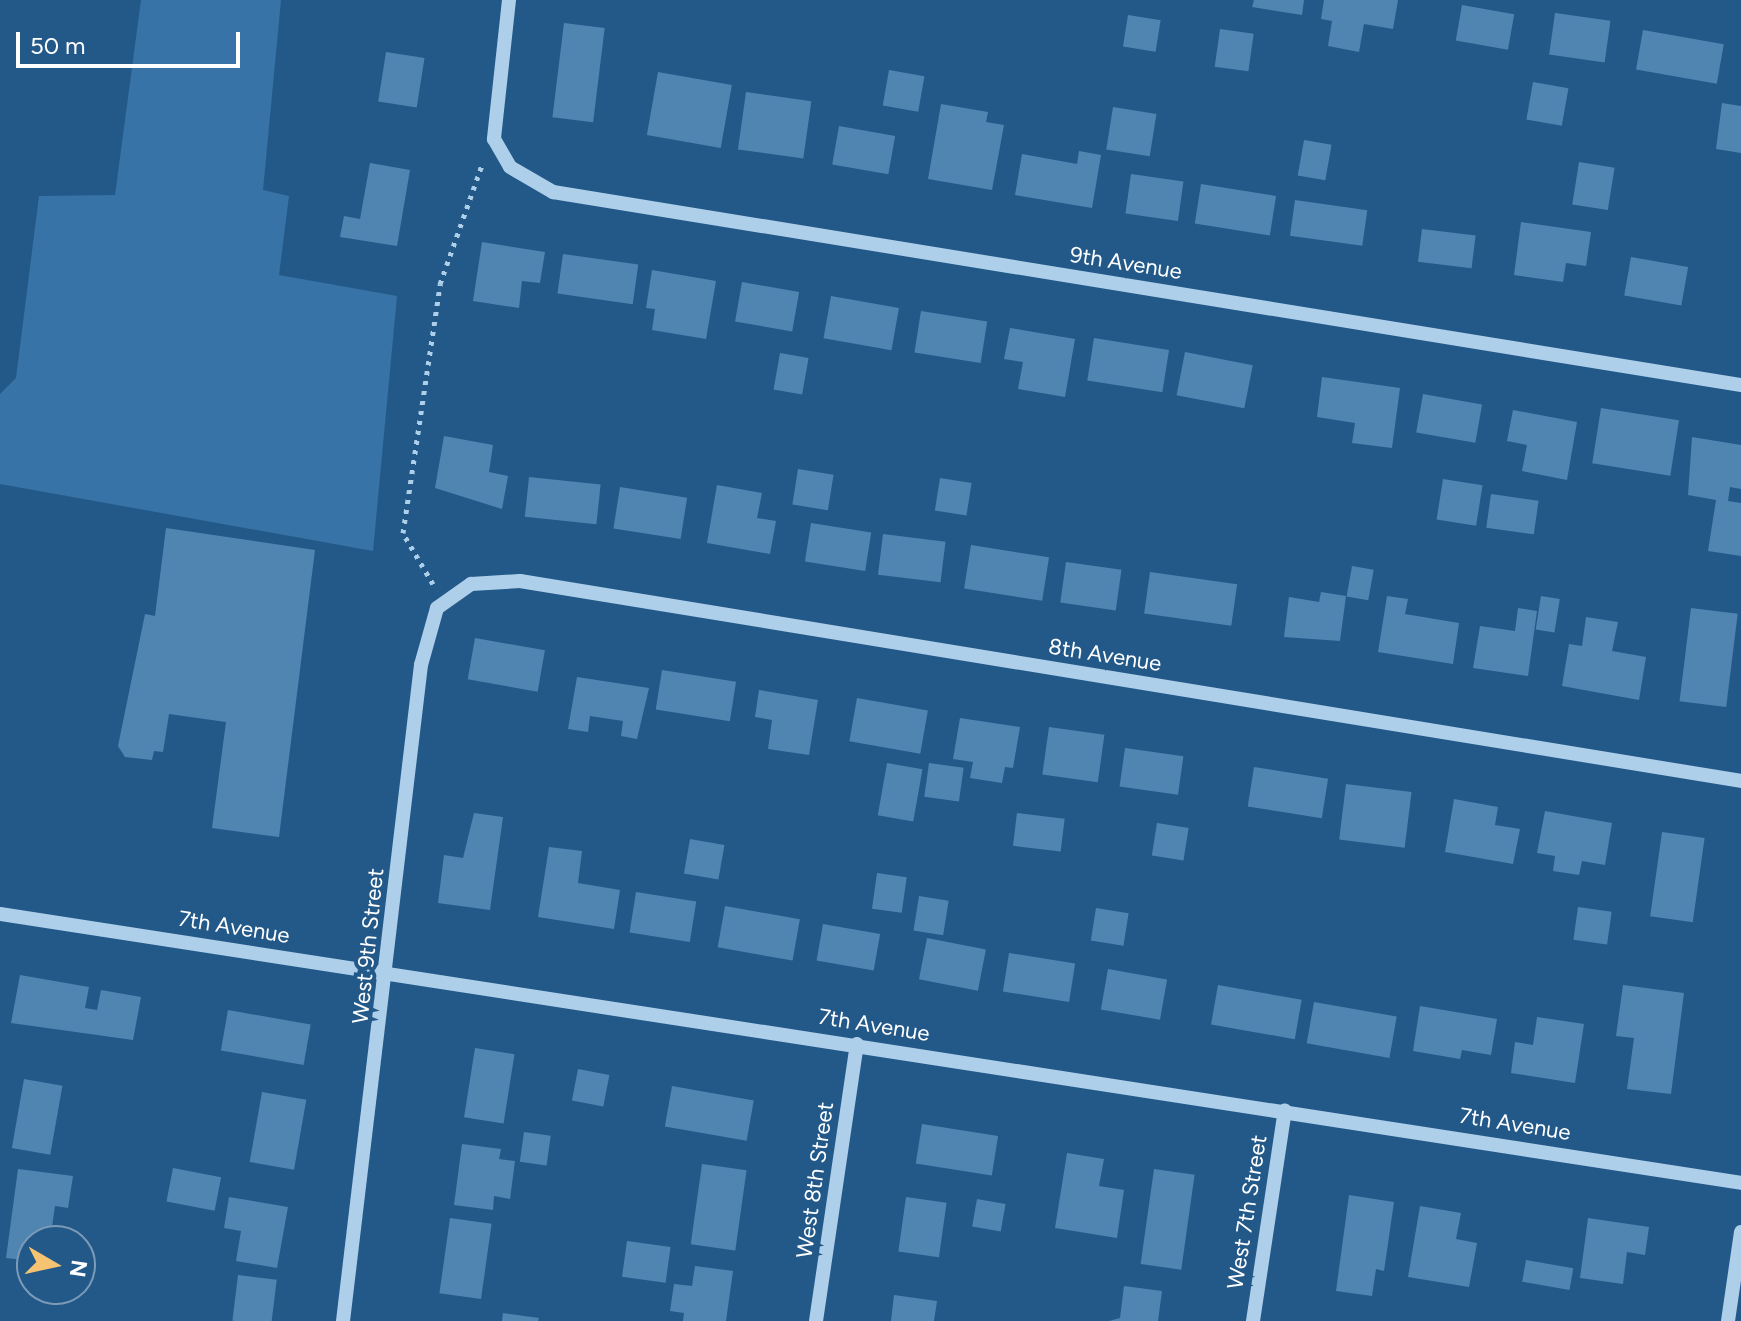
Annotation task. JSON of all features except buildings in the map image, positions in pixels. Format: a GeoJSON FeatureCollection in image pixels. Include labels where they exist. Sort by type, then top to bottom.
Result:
{"type":"FeatureCollection","features":[{"type":"Feature","properties":{"kind":"street"},"geometry":{"type":"LineString","coordinates":[[494,139],[509,0]]}},
{"type":"Feature","properties":{"kind":"street","name":"9th Avenue"},"geometry":{"type":"LineString","coordinates":[[494,139],[510,167],[553,192],[1741,385]]}},
{"type":"Feature","properties":{"kind":"street","name":"8th Avenue"},"geometry":{"type":"LineString","coordinates":[[461,589],[520,581],[1741,781]]}},
{"type":"Feature","properties":{"kind":"street","name":"West 9th Street"},"geometry":{"type":"LineString","coordinates":[[343,1321],[389,974],[421,665],[431,624],[446,601],[461,589]]}},
{"type":"Feature","properties":{"kind":"street","name":"7th Avenue"},"geometry":{"type":"LineString","coordinates":[[0,914],[1285,1110],[1741,1183]]}},
{"type":"Feature","properties":{"kind":"street","name":"West 8th Street"},"geometry":{"type":"LineString","coordinates":[[816,1321],[857,1044]]}},
{"type":"Feature","properties":{"kind":"street","name":"West 7th Street"},"geometry":{"type":"LineString","coordinates":[[1253,1321],[1285,1110]]}},
{"type":"Feature","properties":{"kind":"street"},"geometry":{"type":"LineString","coordinates":[[1728,1321],[1741,1232]]}},
{"type":"Feature","properties":{"kind":"path"},"geometry":{"type":"LineString","coordinates":[[446,601],[403,533],[440,284],[494,139]]}},
{"type":"Feature","properties":{"kind":"shaded area"},"geometry":{"type":"Polygon","coordinates":[[[141,0],[281,0],[263,190],[289,196],[279,275],[397,296],[373,551],[0,484],[0,394],[16,378],[39,196],[115,195],[141,0]]]}}]}
